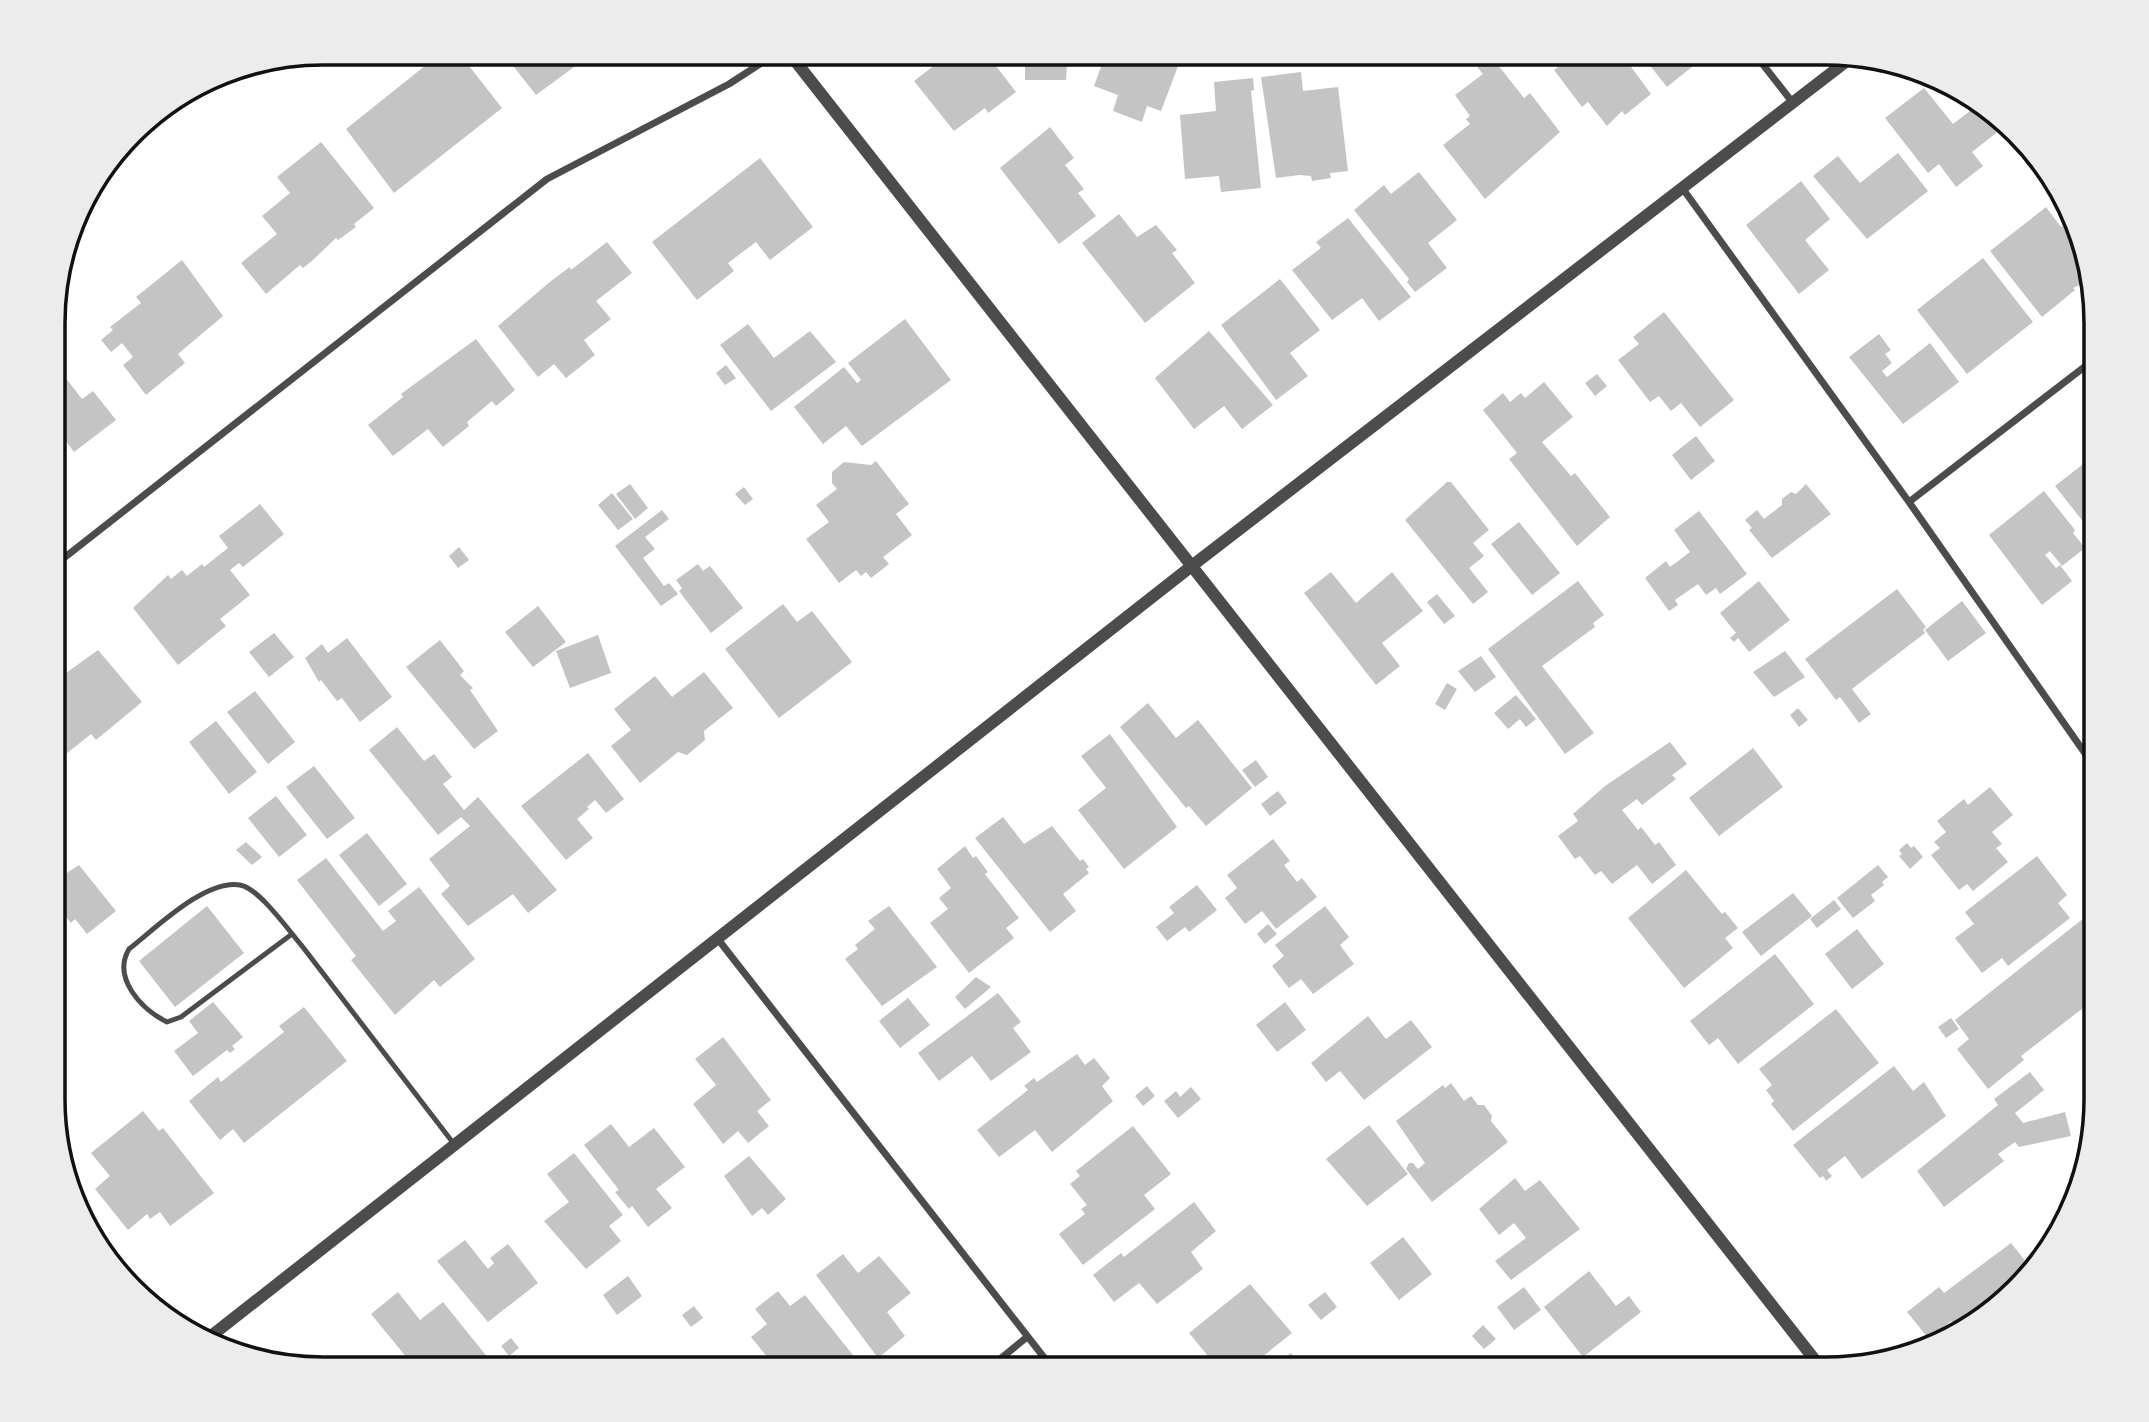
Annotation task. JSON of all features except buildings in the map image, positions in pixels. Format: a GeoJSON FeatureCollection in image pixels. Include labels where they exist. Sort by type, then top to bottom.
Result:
{"type":"FeatureCollection","features":[{"type":"Feature","properties":{"kind":"street"},"geometry":{"type":"LineString","coordinates":[[65,557],[547,179],[729,84],[758,65]]}},
{"type":"Feature","properties":{"kind":"street"},"geometry":{"type":"LineString","coordinates":[[799,65],[1813,1357]]}},
{"type":"Feature","properties":{"kind":"street"},"geometry":{"type":"LineString","coordinates":[[1764,65],[1793,103]]}},
{"type":"Feature","properties":{"kind":"street"},"geometry":{"type":"LineString","coordinates":[[214,1333],[1193,565],[1842,65]]}},
{"type":"Feature","properties":{"kind":"street"},"geometry":{"type":"LineString","coordinates":[[1683,188],[1909,502],[2084,752]]}},
{"type":"Feature","properties":{"kind":"street"},"geometry":{"type":"LineString","coordinates":[[1909,502],[2084,367]]}},
{"type":"Feature","properties":{"kind":"street"},"geometry":{"type":"LineString","coordinates":[[716,938],[1043,1357]]}},
{"type":"Feature","properties":{"kind":"street"},"geometry":{"type":"LineString","coordinates":[[1003,1357],[1027,1337]]}},
{"type":"Feature","properties":{"kind":"lane"},"geometry":{"type":"LineString","coordinates":[[292,934],[181,1017],[167,1022],[151,1014],[125,981],[121,962],[129,949],[206,891],[240,885],[256,894],[292,934],[454,1144]]}}]}
